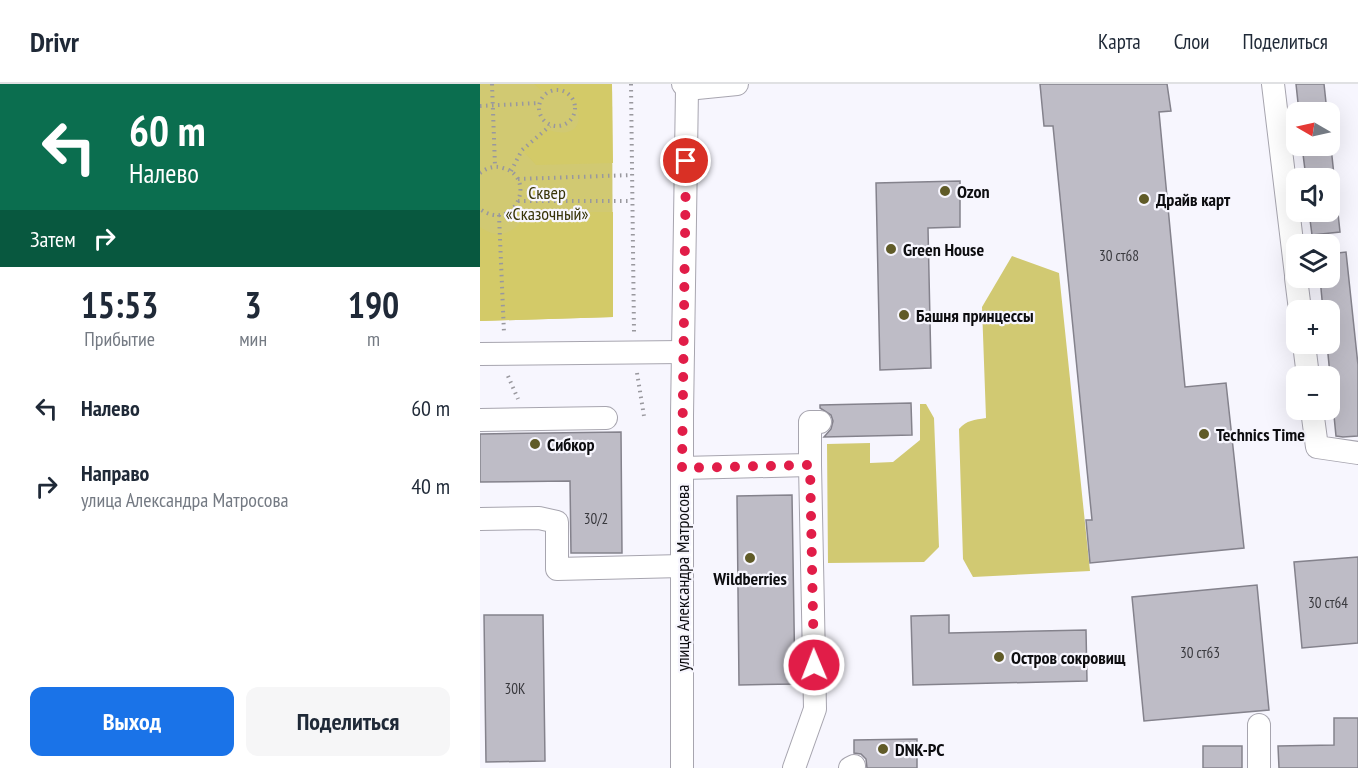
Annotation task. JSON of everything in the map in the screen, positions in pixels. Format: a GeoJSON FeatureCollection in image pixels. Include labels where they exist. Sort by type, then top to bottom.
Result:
{"type":"FeatureCollection","features":[{"type":"Feature","properties":{"kind":"street","name":"улица Александра Матросова"},"geometry":{"type":"LineString","coordinates":[[682,768],[686,86],[737,84]]}},
{"type":"Feature","properties":{"kind":"street"},"geometry":{"type":"LineString","coordinates":[[1273,84],[1291,234]]}},
{"type":"Feature","properties":{"kind":"street"},"geometry":{"type":"LineString","coordinates":[[480,354],[683,352]]}},
{"type":"Feature","properties":{"kind":"street"},"geometry":{"type":"LineString","coordinates":[[480,420],[606,418]]}},
{"type":"Feature","properties":{"kind":"street"},"geometry":{"type":"LineString","coordinates":[[1313,420],[1317,447],[1358,453]]}},
{"type":"Feature","properties":{"kind":"street"},"geometry":{"type":"LineString","coordinates":[[794,768],[814,710],[810,422],[820,422]]}},
{"type":"Feature","properties":{"kind":"street"},"geometry":{"type":"LineString","coordinates":[[682,468],[810,465]]}},
{"type":"Feature","properties":{"kind":"street"},"geometry":{"type":"LineString","coordinates":[[480,519],[539,518],[557,522],[547,569],[682,566]]}},
{"type":"Feature","properties":{"kind":"street"},"geometry":{"type":"LineString","coordinates":[[1258,768],[1259,725]]}},
{"type":"Feature","properties":{"kind":"path"},"geometry":{"type":"LineString","coordinates":[[492,84],[495,166]]}},
{"type":"Feature","properties":{"kind":"path"},"geometry":{"type":"LineString","coordinates":[[631,84],[634,352],[644,416]]}},
{"type":"Feature","properties":{"kind":"path"},"geometry":{"type":"LineString","coordinates":[[552,90],[564,91],[573,100],[575,112],[568,123],[556,127],[550,126],[539,115],[539,103],[552,90]]}},
{"type":"Feature","properties":{"kind":"path"},"geometry":{"type":"LineString","coordinates":[[480,106],[539,103]]}},
{"type":"Feature","properties":{"kind":"path"},"geometry":{"type":"LineString","coordinates":[[511,171],[522,150],[550,126]]}},
{"type":"Feature","properties":{"kind":"path"},"geometry":{"type":"LineString","coordinates":[[480,166],[482,172],[495,166],[511,171],[518,179],[520,194],[518,201],[510,211],[499,215],[486,213],[480,209]]}},
{"type":"Feature","properties":{"kind":"path"},"geometry":{"type":"LineString","coordinates":[[518,179],[632,175]]}},
{"type":"Feature","properties":{"kind":"path"},"geometry":{"type":"LineString","coordinates":[[518,201],[632,201]]}},
{"type":"Feature","properties":{"kind":"path"},"geometry":{"type":"LineString","coordinates":[[499,215],[504,337]]}},
{"type":"Feature","properties":{"kind":"path"},"geometry":{"type":"LineString","coordinates":[[505,369],[527,418]]}},
{"type":"Feature","properties":{"kind":"green space","name":"Сквер «Сказочный»"},"geometry":{"type":"Polygon","coordinates":[[[480,84],[612,84],[613,317],[480,321],[480,84]]]}},
{"type":"Feature","properties":{"kind":"green space"},"geometry":{"type":"Polygon","coordinates":[[[1012,256],[1059,273],[1090,571],[973,577],[963,559],[959,429],[968,422],[986,418],[982,307],[1012,256]]]}},
{"type":"Feature","properties":{"kind":"green space"},"geometry":{"type":"Polygon","coordinates":[[[920,404],[926,404],[934,418],[939,547],[924,562],[828,563],[827,444],[870,443],[870,463],[893,462],[920,440],[920,404]]]}},
{"type":"Feature","properties":{"kind":"shaded area"},"geometry":{"type":"Polygon","coordinates":[[[534,84],[612,84],[613,163],[536,165],[522,150],[546,129],[562,133],[572,130],[578,123],[578,114],[575,105],[567,97],[556,91],[542,91],[534,84]]]}},
{"type":"Feature","properties":{"kind":"shaded area"},"geometry":{"type":"Polygon","coordinates":[[[535,212],[613,212],[613,317],[480,321],[480,227],[489,232],[504,234],[535,212]]]}},
{"type":"Feature","properties":{"kind":"building"},"geometry":{"type":"Polygon","coordinates":[[[1040,84],[1167,84],[1171,111],[1159,112],[1185,387],[1226,383],[1244,548],[1090,563],[1086,520],[1092,520],[1053,126],[1044,126],[1040,84]]]}},
{"type":"Feature","properties":{"kind":"building"},"geometry":{"type":"Polygon","coordinates":[[[1296,84],[1324,84],[1326,102],[1298,102],[1296,84]]]}},
{"type":"Feature","properties":{"kind":"building"},"geometry":{"type":"Polygon","coordinates":[[[1303,156],[1332,156],[1333,168],[1305,168],[1303,156]]]}},
{"type":"Feature","properties":{"kind":"building","name":"Башня принцессы"},"geometry":{"type":"Polygon","coordinates":[[[960,181],[960,227],[928,228],[931,368],[880,370],[876,183],[960,181]]]}},
{"type":"Feature","properties":{"kind":"building"},"geometry":{"type":"Polygon","coordinates":[[[1310,222],[1339,222],[1340,232],[1312,234],[1310,222]]]}},
{"type":"Feature","properties":{"kind":"building"},"geometry":{"type":"Polygon","coordinates":[[[1346,252],[1358,365],[1358,436],[1343,437],[1336,436],[1334,420],[1340,420],[1340,366],[1329,366],[1328,354],[1340,354],[1340,300],[1322,300],[1321,288],[1340,288],[1340,253],[1346,252]]]}},
{"type":"Feature","properties":{"kind":"building"},"geometry":{"type":"Polygon","coordinates":[[[911,403],[912,435],[824,437],[831,429],[833,421],[831,415],[820,408],[820,405],[911,403]]]}},
{"type":"Feature","properties":{"kind":"building"},"geometry":{"type":"Polygon","coordinates":[[[621,432],[622,553],[571,553],[570,481],[480,482],[480,434],[621,432]]]}},
{"type":"Feature","properties":{"kind":"building"},"geometry":{"type":"Polygon","coordinates":[[[792,495],[795,684],[739,685],[737,496],[792,495]]]}},
{"type":"Feature","properties":{"kind":"building"},"geometry":{"type":"Polygon","coordinates":[[[1358,557],[1358,643],[1302,648],[1294,562],[1358,557]]]}},
{"type":"Feature","properties":{"kind":"building"},"geometry":{"type":"Polygon","coordinates":[[[1257,585],[1269,710],[1144,721],[1132,597],[1257,585]]]}},
{"type":"Feature","properties":{"kind":"building"},"geometry":{"type":"Polygon","coordinates":[[[484,615],[543,615],[545,761],[486,762],[484,615]]]}},
{"type":"Feature","properties":{"kind":"building","name":"Остров сокровищ"},"geometry":{"type":"Polygon","coordinates":[[[949,615],[949,633],[1086,630],[1087,681],[913,685],[911,616],[949,615]]]}},
{"type":"Feature","properties":{"kind":"building"},"geometry":{"type":"Polygon","coordinates":[[[1334,718],[1358,718],[1358,768],[1279,768],[1278,746],[1334,745],[1334,718]]]}},
{"type":"Feature","properties":{"kind":"building"},"geometry":{"type":"Polygon","coordinates":[[[917,739],[917,768],[867,768],[866,759],[861,754],[854,753],[854,740],[917,739]]]}},
{"type":"Feature","properties":{"kind":"building"},"geometry":{"type":"Polygon","coordinates":[[[1203,746],[1242,746],[1242,768],[1203,768],[1203,746]]]}},
{"type":"Feature","properties":{"kind":"place","name":"Ozon"},"geometry":{"type":"Point","coordinates":[945,191]}},
{"type":"Feature","properties":{"kind":"place","name":"Драйв карт"},"geometry":{"type":"Point","coordinates":[1144,199]}},
{"type":"Feature","properties":{"kind":"place","name":"Green House"},"geometry":{"type":"Point","coordinates":[891,249]}},
{"type":"Feature","properties":{"kind":"place","name":"Башня принцессы"},"geometry":{"type":"Point","coordinates":[904,315]}},
{"type":"Feature","properties":{"kind":"place","name":"Technics Time"},"geometry":{"type":"Point","coordinates":[1204,434]}},
{"type":"Feature","properties":{"kind":"place","name":"Сибкор"},"geometry":{"type":"Point","coordinates":[535,444]}},
{"type":"Feature","properties":{"kind":"place","name":"Wildberries"},"geometry":{"type":"Point","coordinates":[750,558]}},
{"type":"Feature","properties":{"kind":"place","name":"Остров сокровищ"},"geometry":{"type":"Point","coordinates":[999,657]}},
{"type":"Feature","properties":{"kind":"place","name":"DNK-PC"},"geometry":{"type":"Point","coordinates":[883,749]}},
{"type":"Feature","properties":{"kind":"route"},"geometry":{"type":"LineString","coordinates":[[686,161],[682,468],[810,465],[814,665]]}}]}
